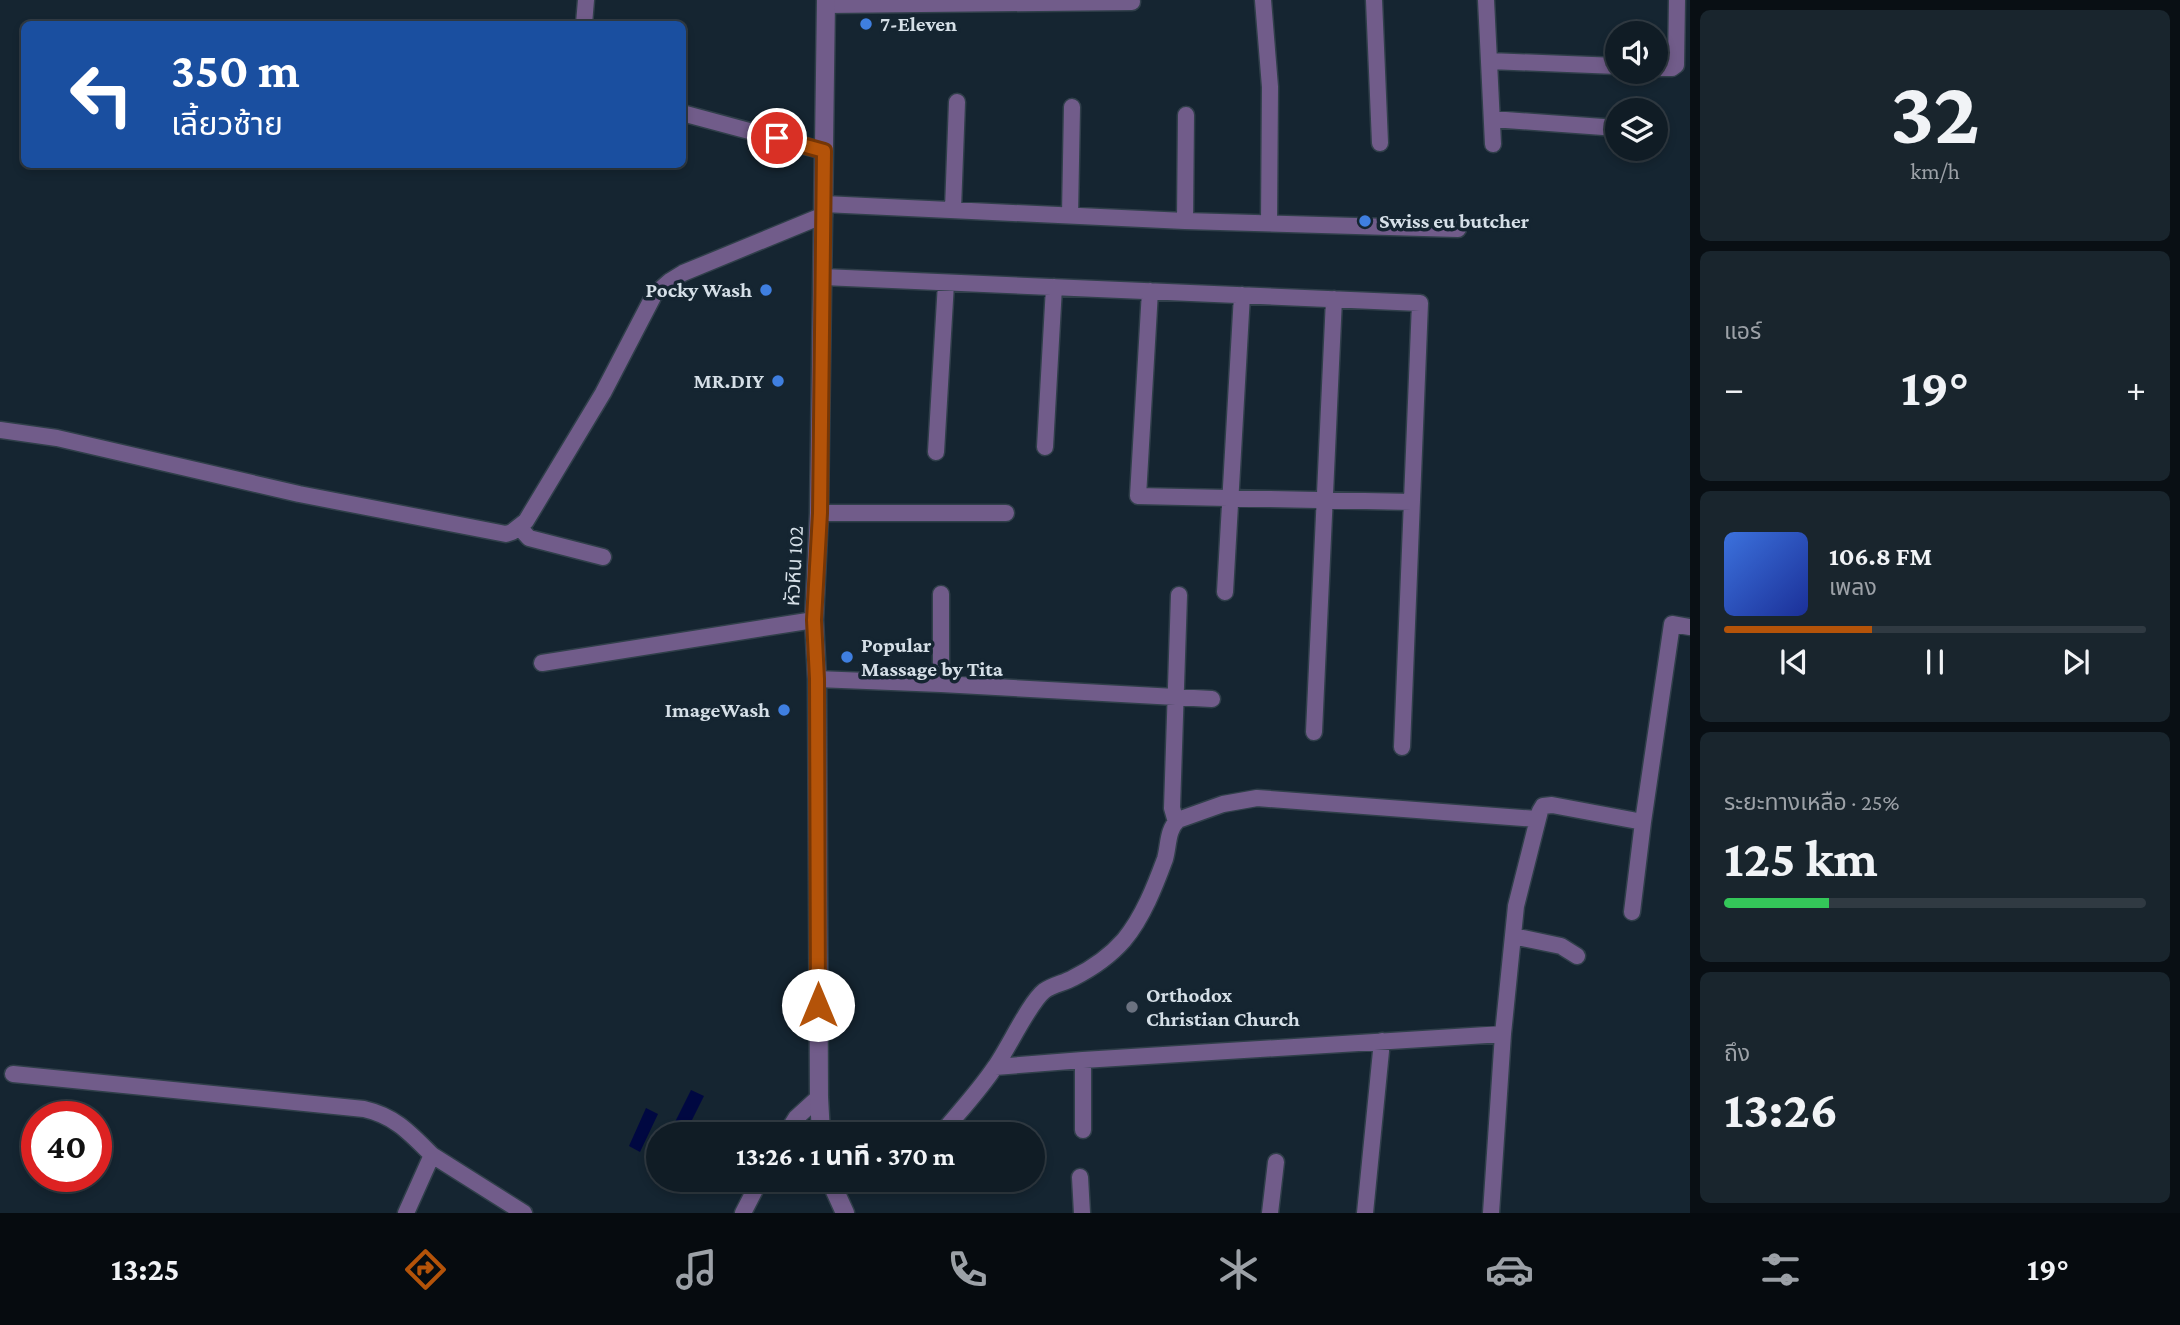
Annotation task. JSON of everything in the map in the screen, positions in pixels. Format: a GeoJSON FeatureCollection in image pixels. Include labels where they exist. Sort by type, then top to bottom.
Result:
{"type":"FeatureCollection","features":[{"type":"Feature","properties":{"kind":"street"},"geometry":{"type":"LineString","coordinates":[[584,21],[586,0]]}},
{"type":"Feature","properties":{"kind":"street"},"geometry":{"type":"LineString","coordinates":[[1263,0],[1270,87],[1269,223]]}},
{"type":"Feature","properties":{"kind":"street"},"geometry":{"type":"LineString","coordinates":[[1374,0],[1380,142]]}},
{"type":"Feature","properties":{"kind":"street"},"geometry":{"type":"LineString","coordinates":[[1486,0],[1493,144]]}},
{"type":"Feature","properties":{"kind":"street"},"geometry":{"type":"LineString","coordinates":[[1668,68],[1676,65],[1677,0]]}},
{"type":"Feature","properties":{"kind":"street"},"geometry":{"type":"LineString","coordinates":[[825,3],[1132,2]]}},
{"type":"Feature","properties":{"kind":"street","name":"หัวหิน 102"},"geometry":{"type":"LineString","coordinates":[[820,1122],[817,679],[814,620],[820,513],[825,3]]}},
{"type":"Feature","properties":{"kind":"street"},"geometry":{"type":"LineString","coordinates":[[1489,61],[1605,66]]}},
{"type":"Feature","properties":{"kind":"street"},"geometry":{"type":"LineString","coordinates":[[953,209],[957,102]]}},
{"type":"Feature","properties":{"kind":"street"},"geometry":{"type":"LineString","coordinates":[[1070,215],[1072,107]]}},
{"type":"Feature","properties":{"kind":"street"},"geometry":{"type":"LineString","coordinates":[[686,114],[824,151]]}},
{"type":"Feature","properties":{"kind":"street"},"geometry":{"type":"LineString","coordinates":[[1185,221],[1186,115]]}},
{"type":"Feature","properties":{"kind":"street"},"geometry":{"type":"LineString","coordinates":[[1492,119],[1605,127]]}},
{"type":"Feature","properties":{"kind":"street"},"geometry":{"type":"LineString","coordinates":[[0,430],[57,438],[299,494],[506,534],[520,527],[530,514],[603,393],[654,295],[683,274],[824,209],[953,209],[1185,221],[1458,229]]}},
{"type":"Feature","properties":{"kind":"street"},"geometry":{"type":"LineString","coordinates":[[823,277],[1420,303],[1402,747]]}},
{"type":"Feature","properties":{"kind":"street"},"geometry":{"type":"LineString","coordinates":[[936,452],[946,283]]}},
{"type":"Feature","properties":{"kind":"street"},"geometry":{"type":"LineString","coordinates":[[1045,447],[1054,287]]}},
{"type":"Feature","properties":{"kind":"street"},"geometry":{"type":"LineString","coordinates":[[1150,291],[1138,496],[1412,502]]}},
{"type":"Feature","properties":{"kind":"street"},"geometry":{"type":"LineString","coordinates":[[1224,592],[1242,295]]}},
{"type":"Feature","properties":{"kind":"street"},"geometry":{"type":"LineString","coordinates":[[1314,732],[1334,299]]}},
{"type":"Feature","properties":{"kind":"street"},"geometry":{"type":"LineString","coordinates":[[820,513],[1006,513]]}},
{"type":"Feature","properties":{"kind":"street"},"geometry":{"type":"LineString","coordinates":[[520,527],[529,538],[603,557]]}},
{"type":"Feature","properties":{"kind":"street"},"geometry":{"type":"LineString","coordinates":[[941,594],[941,684]]}},
{"type":"Feature","properties":{"kind":"street"},"geometry":{"type":"LineString","coordinates":[[1176,822],[1172,808],[1179,595]]}},
{"type":"Feature","properties":{"kind":"street"},"geometry":{"type":"LineString","coordinates":[[542,663],[814,620]]}},
{"type":"Feature","properties":{"kind":"street"},"geometry":{"type":"LineString","coordinates":[[1632,912],[1672,624],[1690,627]]}},
{"type":"Feature","properties":{"kind":"street"},"geometry":{"type":"LineString","coordinates":[[817,679],[1212,699]]}},
{"type":"Feature","properties":{"kind":"street"},"geometry":{"type":"LineString","coordinates":[[951,1122],[995,1067],[1044,991],[1100,963],[1125,939],[1157,881],[1176,822],[1223,804],[1257,798],[1537,819]]}},
{"type":"Feature","properties":{"kind":"street"},"geometry":{"type":"LineString","coordinates":[[1491,1213],[1503,1034],[1516,906],[1537,819],[1543,806],[1552,805],[1643,822]]}},
{"type":"Feature","properties":{"kind":"street"},"geometry":{"type":"LineString","coordinates":[[1513,936],[1561,946],[1577,956]]}},
{"type":"Feature","properties":{"kind":"street"},"geometry":{"type":"LineString","coordinates":[[995,1067],[1503,1034]]}},
{"type":"Feature","properties":{"kind":"street"},"geometry":{"type":"LineString","coordinates":[[1365,1213],[1382,1041]]}},
{"type":"Feature","properties":{"kind":"street"},"geometry":{"type":"LineString","coordinates":[[1083,1060],[1083,1130]]}},
{"type":"Feature","properties":{"kind":"street"},"geometry":{"type":"LineString","coordinates":[[13,1074],[364,1109],[381,1113],[401,1125],[432,1155],[524,1213]]}},
{"type":"Feature","properties":{"kind":"street"},"geometry":{"type":"LineString","coordinates":[[794,1122],[819,1097]]}},
{"type":"Feature","properties":{"kind":"street"},"geometry":{"type":"LineString","coordinates":[[406,1213],[432,1155]]}},
{"type":"Feature","properties":{"kind":"street"},"geometry":{"type":"LineString","coordinates":[[1270,1213],[1276,1162]]}},
{"type":"Feature","properties":{"kind":"street"},"geometry":{"type":"LineString","coordinates":[[1080,1177],[1082,1213]]}},
{"type":"Feature","properties":{"kind":"street"},"geometry":{"type":"LineString","coordinates":[[743,1213],[754,1192]]}},
{"type":"Feature","properties":{"kind":"street"},"geometry":{"type":"LineString","coordinates":[[835,1192],[845,1213]]}},
{"type":"Feature","properties":{"kind":"shaded area"},"geometry":{"type":"Polygon","coordinates":[[[691,1090],[704,1096],[691,1122],[675,1122],[691,1090]]]}},
{"type":"Feature","properties":{"kind":"shaded area"},"geometry":{"type":"Polygon","coordinates":[[[646,1108],[658,1114],[654,1122],[646,1122],[646,1139],[640,1152],[629,1146],[646,1108]]]}},
{"type":"Feature","properties":{"kind":"place","name":"7-Eleven"},"geometry":{"type":"Point","coordinates":[866,24]}},
{"type":"Feature","properties":{"kind":"place","name":"Swiss eu butcher"},"geometry":{"type":"Point","coordinates":[1365,221]}},
{"type":"Feature","properties":{"kind":"place","name":"Pocky Wash"},"geometry":{"type":"Point","coordinates":[766,290]}},
{"type":"Feature","properties":{"kind":"place","name":"MR.DIY"},"geometry":{"type":"Point","coordinates":[778,381]}},
{"type":"Feature","properties":{"kind":"place","name":"Popular Massage by Tita"},"geometry":{"type":"Point","coordinates":[847,657]}},
{"type":"Feature","properties":{"kind":"place","name":"ImageWash"},"geometry":{"type":"Point","coordinates":[784,710]}},
{"type":"Feature","properties":{"kind":"place","name":"Orthodox Christian Church"},"geometry":{"type":"Point","coordinates":[1132,1007]}},
{"type":"Feature","properties":{"kind":"route"},"geometry":{"type":"LineString","coordinates":[[777,138],[824,151],[820,513],[814,620],[817,679],[818,1005]]}}]}
